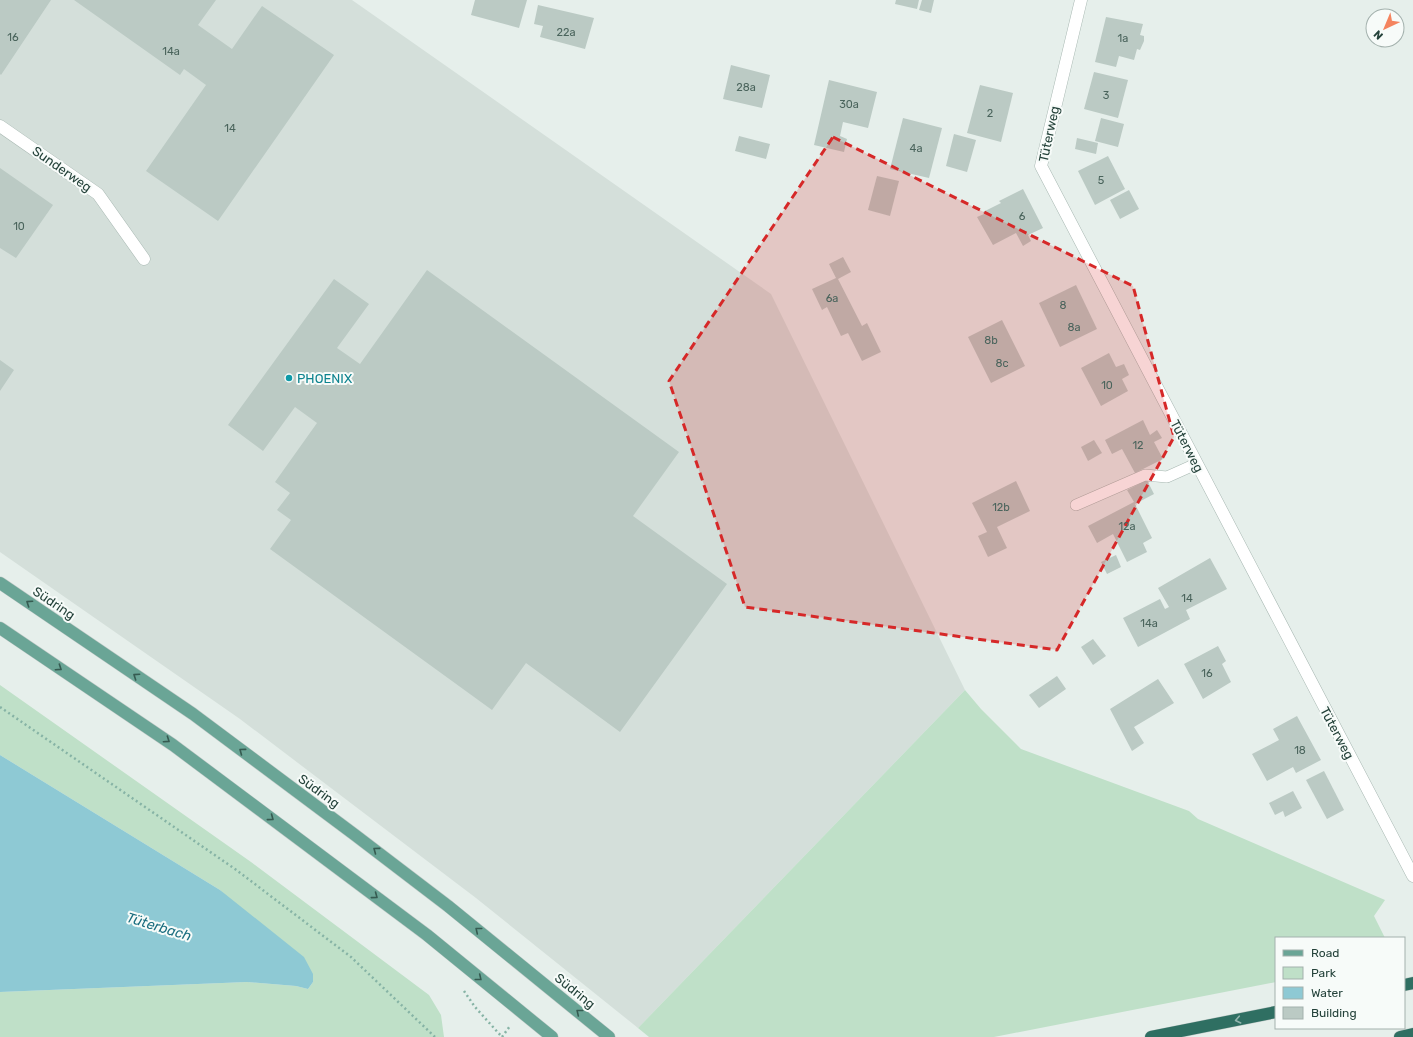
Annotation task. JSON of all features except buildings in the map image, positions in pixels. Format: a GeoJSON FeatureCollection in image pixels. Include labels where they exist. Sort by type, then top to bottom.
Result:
{"type":"FeatureCollection","features":[{"type":"Feature","properties":{"kind":"highway"},"geometry":{"type":"LineString","coordinates":[[1151,1037],[1275,1012]]}},
{"type":"Feature","properties":{"kind":"highway"},"geometry":{"type":"LineString","coordinates":[[1400,1037],[1413,1034]]}},
{"type":"Feature","properties":{"kind":"main road","name":"Südring"},"geometry":{"type":"LineString","coordinates":[[0,584],[193,714],[448,906],[609,1037]]}},
{"type":"Feature","properties":{"kind":"main road"},"geometry":{"type":"LineString","coordinates":[[0,628],[173,745],[272,818],[427,935],[552,1037]]}},
{"type":"Feature","properties":{"kind":"street","name":"Tüterweg"},"geometry":{"type":"LineString","coordinates":[[1081,0],[1041,166],[1413,876]]}},
{"type":"Feature","properties":{"kind":"street","name":"Sunderweg"},"geometry":{"type":"LineString","coordinates":[[0,126],[98,194],[144,259]]}},
{"type":"Feature","properties":{"kind":"lane"},"geometry":{"type":"LineString","coordinates":[[1076,505],[1145,475],[1167,478],[1196,464]]}},
{"type":"Feature","properties":{"kind":"path"},"geometry":{"type":"LineString","coordinates":[[0,707],[235,869],[351,957],[435,1037]]}},
{"type":"Feature","properties":{"kind":"path"},"geometry":{"type":"LineString","coordinates":[[475,1007],[502,1037]]}},
{"type":"Feature","properties":{"kind":"highlighted area"},"geometry":{"type":"Polygon","coordinates":[[[833,137],[1133,286],[1174,437],[1057,650],[745,607],[669,381],[833,137]]]}},
{"type":"Feature","properties":{"kind":"shaded area"},"geometry":{"type":"Polygon","coordinates":[[[0,0],[352,0],[771,294],[965,690],[638,1028],[476,898],[240,719],[0,552],[0,0]]]}},
{"type":"Feature","properties":{"kind":"green space"},"geometry":{"type":"Polygon","coordinates":[[[0,685],[251,862],[429,995],[441,1015],[444,1037],[0,1037],[0,992],[247,982],[296,986],[308,989],[313,982],[220,890],[0,755],[0,685]]]}},
{"type":"Feature","properties":{"kind":"green space"},"geometry":{"type":"Polygon","coordinates":[[[965,690],[981,709],[1021,749],[1189,811],[1198,819],[1385,900],[1374,916],[1384,937],[1275,937],[1275,982],[994,1037],[649,1037],[638,1028],[965,690]]]}},
{"type":"Feature","properties":{"kind":"water","name":"Tüterbach"},"geometry":{"type":"Polygon","coordinates":[[[0,755],[220,890],[304,957],[313,974],[313,982],[308,989],[296,986],[247,982],[0,992],[0,755]]]}},
{"type":"Feature","properties":{"kind":"place","name":"PHOENIX"},"geometry":{"type":"Point","coordinates":[289,378]}}]}
